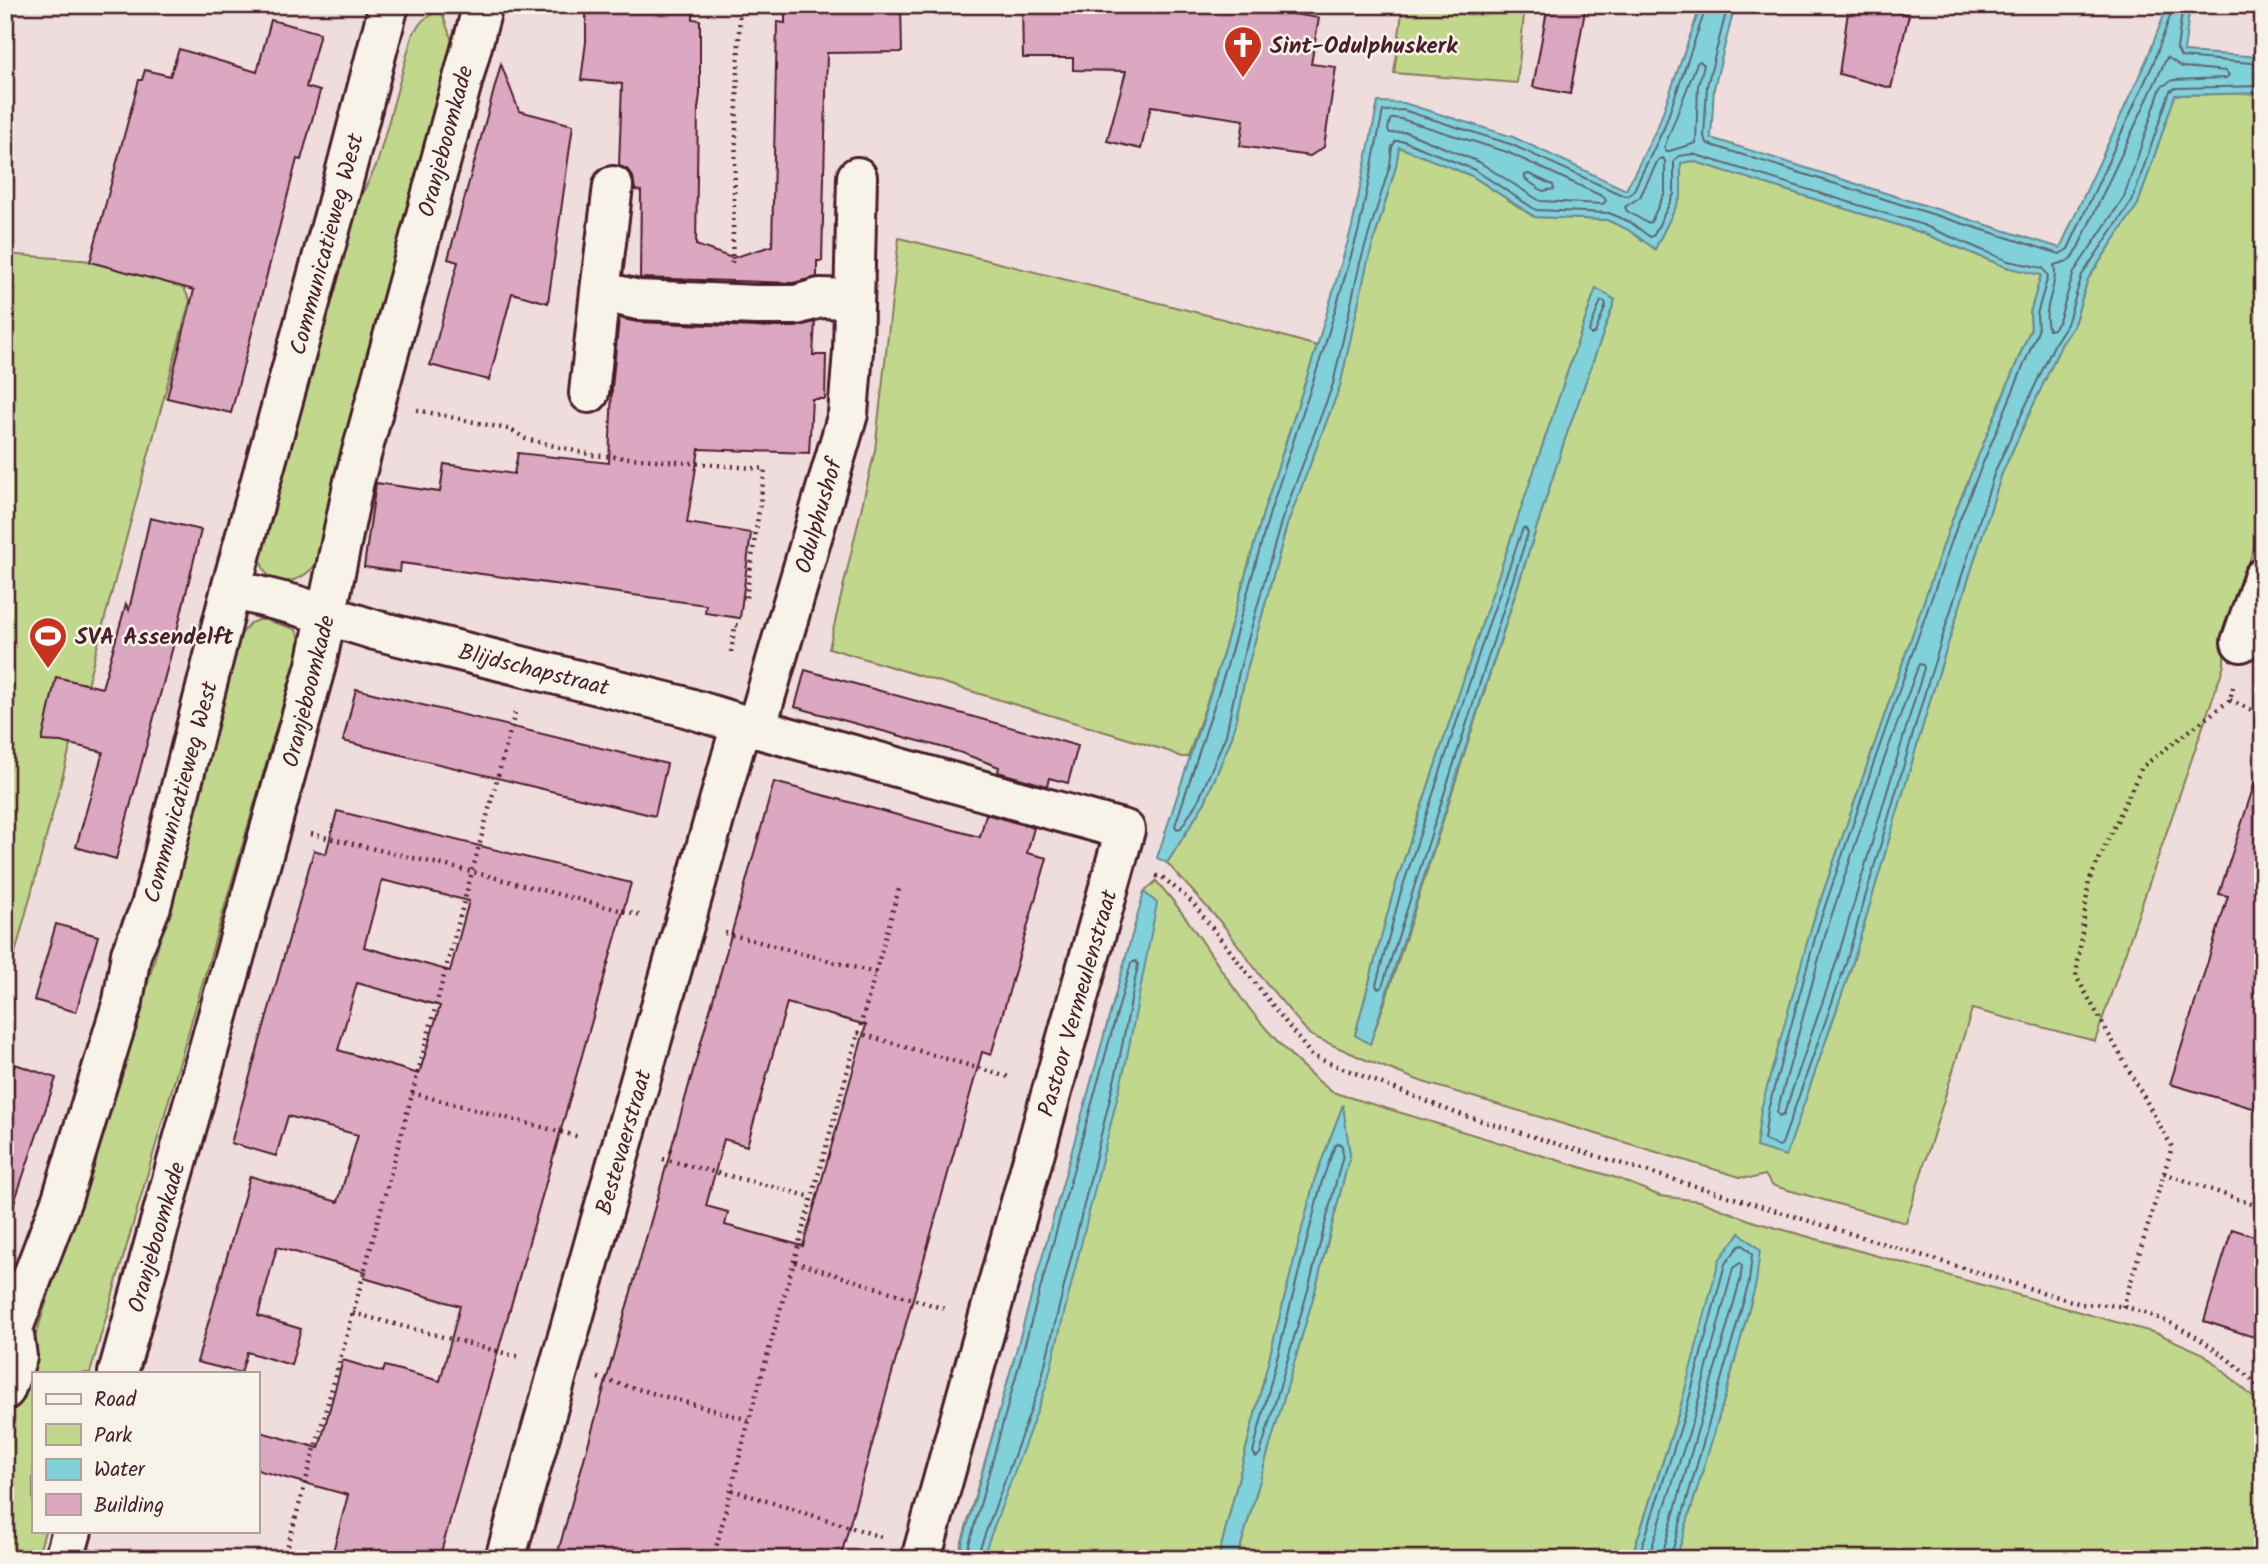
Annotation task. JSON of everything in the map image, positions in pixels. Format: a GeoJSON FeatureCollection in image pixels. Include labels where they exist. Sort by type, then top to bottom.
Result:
{"type":"FeatureCollection","features":[{"type":"Feature","properties":{"kind":"street","name":"Communicatieweg West"},"geometry":{"type":"LineString","coordinates":[[5,1390],[17,1357],[9,1331],[62,1199],[123,1001],[131,954],[151,905],[231,589],[337,208],[389,5]]}},
{"type":"Feature","properties":{"kind":"street","name":"Oranjeboomkade"},"geometry":{"type":"LineString","coordinates":[[118,1372],[316,665],[354,481],[482,5]]}},
{"type":"Feature","properties":{"kind":"street","name":"Odulphushof"},"geometry":{"type":"LineString","coordinates":[[739,724],[848,414],[853,351],[857,177]]}},
{"type":"Feature","properties":{"kind":"street"},"geometry":{"type":"LineString","coordinates":[[589,393],[613,186]]}},
{"type":"Feature","properties":{"kind":"street"},"geometry":{"type":"LineString","coordinates":[[600,291],[638,300],[796,306],[820,298],[854,299]]}},
{"type":"Feature","properties":{"kind":"street"},"geometry":{"type":"LineString","coordinates":[[2241,642],[2263,578]]}},
{"type":"Feature","properties":{"kind":"street","name":"Blijdschapstraat"},"geometry":{"type":"LineString","coordinates":[[231,589],[295,605],[375,630],[679,705],[739,724]]}},
{"type":"Feature","properties":{"kind":"street","name":"Pastoor Vermeulenstraat"},"geometry":{"type":"LineString","coordinates":[[739,724],[1125,830],[923,1554]]}},
{"type":"Feature","properties":{"kind":"street","name":"Bestevaerstraat"},"geometry":{"type":"LineString","coordinates":[[505,1559],[739,724]]}},
{"type":"Feature","properties":{"kind":"street"},"geometry":{"type":"LineString","coordinates":[[64,1559],[72,1532]]}},
{"type":"Feature","properties":{"kind":"path"},"geometry":{"type":"LineString","coordinates":[[732,302],[740,5]]}},
{"type":"Feature","properties":{"kind":"path"},"geometry":{"type":"LineString","coordinates":[[376,400],[512,430],[526,439],[592,455],[765,469],[746,600]]}},
{"type":"Feature","properties":{"kind":"path"},"geometry":{"type":"LineString","coordinates":[[739,724],[735,625],[743,626]]}},
{"type":"Feature","properties":{"kind":"path"},"geometry":{"type":"LineString","coordinates":[[2123,1307],[2172,1147],[2076,976],[2089,881],[2142,767],[2231,700],[2241,642]]}},
{"type":"Feature","properties":{"kind":"path"},"geometry":{"type":"LineString","coordinates":[[284,1559],[527,668]]}},
{"type":"Feature","properties":{"kind":"path"},"geometry":{"type":"LineString","coordinates":[[2231,700],[2263,715]]}},
{"type":"Feature","properties":{"kind":"path"},"geometry":{"type":"LineString","coordinates":[[273,825],[876,972]]}},
{"type":"Feature","properties":{"kind":"path"},"geometry":{"type":"LineString","coordinates":[[1162,877],[1192,902],[1312,1056],[1456,1113],[2081,1304],[2123,1307],[2176,1325],[2238,1365],[2263,1391]]}},
{"type":"Feature","properties":{"kind":"path"},"geometry":{"type":"LineString","coordinates":[[713,1559],[749,1420],[899,889]]}},
{"type":"Feature","properties":{"kind":"path"},"geometry":{"type":"LineString","coordinates":[[858,1033],[1052,1090]]}},
{"type":"Feature","properties":{"kind":"path"},"geometry":{"type":"LineString","coordinates":[[412,1093],[811,1197]]}},
{"type":"Feature","properties":{"kind":"path"},"geometry":{"type":"LineString","coordinates":[[2164,1173],[2263,1209]]}},
{"type":"Feature","properties":{"kind":"path"},"geometry":{"type":"LineString","coordinates":[[795,1262],[987,1323]]}},
{"type":"Feature","properties":{"kind":"path"},"geometry":{"type":"LineString","coordinates":[[732,1490],[923,1554]]}},
{"type":"Feature","properties":{"kind":"green space"},"geometry":{"type":"Polygon","coordinates":[[[1403,5],[1525,5],[1517,83],[1394,73],[1403,5]]]}},
{"type":"Feature","properties":{"kind":"green space"},"geometry":{"type":"Polygon","coordinates":[[[441,10],[456,52],[322,555],[315,565],[297,579],[277,581],[269,576],[263,567],[260,554],[352,215],[377,164],[413,33],[423,20],[441,10]]]}},
{"type":"Feature","properties":{"kind":"green space"},"geometry":{"type":"Polygon","coordinates":[[[2263,93],[2263,522],[2230,617],[2224,645],[2224,665],[2095,1041],[1972,1009],[1906,1223],[1772,1185],[1765,1175],[1740,1177],[1423,1082],[1310,1035],[1262,978],[1224,926],[1167,863],[1205,802],[1232,737],[1246,673],[1287,525],[1340,386],[1367,264],[1396,166],[1399,146],[1472,176],[1534,217],[1607,220],[1627,229],[1655,249],[1681,196],[1680,162],[1693,161],[1920,232],[2006,267],[2041,275],[2030,313],[2031,328],[1952,520],[1812,925],[1786,1155],[1852,965],[1933,691],[2002,473],[2061,345],[2073,327],[2088,279],[2138,204],[2175,95],[2263,93]],[[1596,288],[1393,893],[1355,1035],[1370,1043],[1565,439],[1615,300],[1596,288]]]}},
{"type":"Feature","properties":{"kind":"green space"},"geometry":{"type":"Polygon","coordinates":[[[899,238],[1227,320],[1317,346],[1264,510],[1220,664],[1188,757],[829,648],[875,450],[899,238]]]}},
{"type":"Feature","properties":{"kind":"green space","name":"SVA Assendelft"},"geometry":{"type":"Polygon","coordinates":[[[5,254],[93,261],[181,283],[190,300],[5,991],[5,254]]]}},
{"type":"Feature","properties":{"kind":"green space"},"geometry":{"type":"Polygon","coordinates":[[[266,620],[295,629],[299,635],[299,649],[90,1372],[32,1372],[32,1532],[45,1532],[37,1559],[5,1559],[5,1423],[138,1018],[240,636],[250,623],[266,620]]]}},
{"type":"Feature","properties":{"kind":"green space"},"geometry":{"type":"Polygon","coordinates":[[[1156,881],[1262,1024],[1295,1060],[1332,1092],[1620,1179],[1660,1196],[1700,1201],[1755,1222],[2159,1334],[2204,1354],[2263,1406],[2263,1559],[1676,1559],[1756,1283],[1679,1412],[1631,1559],[1237,1559],[1315,1291],[1350,1155],[1342,1107],[1315,1179],[1218,1559],[957,1559],[1128,962],[1144,892],[1156,881]]]}},
{"type":"Feature","properties":{"kind":"water"},"geometry":{"type":"Polygon","coordinates":[[[1701,5],[1735,5],[1714,88],[1711,138],[2060,248],[2146,61],[2168,5],[2190,5],[2184,52],[2263,57],[2263,93],[2175,95],[2138,204],[2088,279],[2073,327],[2061,345],[2002,473],[1933,691],[1852,965],[1786,1156],[1756,1147],[1761,1109],[1812,925],[1952,520],[2031,328],[2030,313],[2041,275],[2006,267],[1920,232],[1693,161],[1681,163],[1681,196],[1655,249],[1627,229],[1607,220],[1535,217],[1472,176],[1399,147],[1396,166],[1367,264],[1340,386],[1287,525],[1246,673],[1232,737],[1205,802],[1167,863],[1157,858],[1220,664],[1264,510],[1352,227],[1378,102],[1404,103],[1513,137],[1626,190],[1658,126],[1701,5]]]}},
{"type":"Feature","properties":{"kind":"water"},"geometry":{"type":"Polygon","coordinates":[[[1596,288],[1615,300],[1565,439],[1370,1044],[1355,1035],[1393,893],[1596,288]]]}},
{"type":"Feature","properties":{"kind":"water"},"geometry":{"type":"Polygon","coordinates":[[[1144,892],[1157,903],[1126,1062],[1046,1387],[982,1559],[958,1559],[1144,892]]]}},
{"type":"Feature","properties":{"kind":"water"},"geometry":{"type":"Polygon","coordinates":[[[1343,1105],[1350,1155],[1315,1291],[1237,1559],[1218,1559],[1315,1178],[1343,1105]]]}},
{"type":"Feature","properties":{"kind":"water"},"geometry":{"type":"Polygon","coordinates":[[[1740,1233],[1760,1250],[1756,1283],[1676,1559],[1631,1559],[1679,1412],[1719,1260],[1740,1233]]]}},
{"type":"Feature","properties":{"kind":"building"},"geometry":{"type":"Polygon","coordinates":[[[586,5],[693,5],[693,19],[700,20],[696,245],[732,258],[772,246],[777,22],[785,23],[785,5],[901,5],[902,52],[827,53],[822,261],[817,261],[817,277],[793,283],[640,278],[641,191],[635,190],[633,177],[627,169],[619,166],[622,84],[581,80],[586,42],[586,5]]]}},
{"type":"Feature","properties":{"kind":"building","name":"Sint-Odulphuskerk"},"geometry":{"type":"Polygon","coordinates":[[[1022,5],[1237,5],[1319,18],[1311,64],[1336,67],[1324,147],[1310,156],[1240,146],[1244,120],[1151,106],[1141,149],[1107,141],[1126,71],[1073,70],[1073,58],[1023,58],[1022,5]]]}},
{"type":"Feature","properties":{"kind":"building"},"geometry":{"type":"Polygon","coordinates":[[[1548,5],[1586,5],[1570,94],[1533,87],[1548,5]]]}},
{"type":"Feature","properties":{"kind":"building"},"geometry":{"type":"Polygon","coordinates":[[[1849,5],[1870,5],[1909,15],[1891,88],[1839,74],[1849,5]]]}},
{"type":"Feature","properties":{"kind":"building"},"geometry":{"type":"Polygon","coordinates":[[[271,20],[320,33],[306,87],[320,91],[301,160],[297,159],[231,413],[167,398],[194,290],[90,262],[139,80],[142,80],[145,70],[170,76],[179,49],[257,72],[271,20]]]}},
{"type":"Feature","properties":{"kind":"building"},"geometry":{"type":"Polygon","coordinates":[[[501,64],[519,111],[573,125],[548,303],[512,293],[489,380],[430,365],[458,262],[448,259],[501,64]]]}},
{"type":"Feature","properties":{"kind":"building"},"geometry":{"type":"Polygon","coordinates":[[[619,318],[637,322],[755,327],[796,327],[815,322],[813,355],[826,355],[825,399],[812,399],[809,453],[699,449],[687,523],[751,533],[740,618],[705,613],[706,605],[401,563],[400,572],[364,567],[376,483],[440,492],[444,464],[514,474],[518,453],[609,463],[612,388],[619,318]]]}},
{"type":"Feature","properties":{"kind":"building"},"geometry":{"type":"Polygon","coordinates":[[[150,518],[201,530],[116,859],[76,847],[103,752],[61,742],[42,741],[56,677],[102,688],[126,604],[129,610],[150,518]]]}},
{"type":"Feature","properties":{"kind":"building"},"geometry":{"type":"Polygon","coordinates":[[[805,670],[1078,746],[1068,783],[1049,778],[1047,786],[998,772],[999,767],[959,752],[795,707],[805,670]]]}},
{"type":"Feature","properties":{"kind":"building"},"geometry":{"type":"Polygon","coordinates":[[[356,689],[667,764],[655,816],[343,741],[356,689]]]}},
{"type":"Feature","properties":{"kind":"building"},"geometry":{"type":"Polygon","coordinates":[[[774,782],[980,837],[986,814],[1034,828],[1027,853],[1047,858],[991,1055],[982,1052],[840,1559],[556,1559],[774,782]],[[787,1003],[747,1146],[724,1139],[706,1206],[728,1212],[725,1225],[803,1246],[866,1025],[787,1003]]]}},
{"type":"Feature","properties":{"kind":"building"},"geometry":{"type":"Polygon","coordinates":[[[2255,782],[2263,783],[2263,1111],[2170,1084],[2228,896],[2219,894],[2255,782]]]}},
{"type":"Feature","properties":{"kind":"building"},"geometry":{"type":"Polygon","coordinates":[[[337,811],[631,883],[439,1559],[331,1559],[348,1495],[259,1471],[259,1432],[319,1448],[343,1360],[383,1372],[385,1366],[440,1381],[460,1306],[364,1278],[366,1272],[277,1247],[258,1316],[301,1329],[291,1365],[247,1352],[241,1372],[197,1362],[250,1176],[338,1202],[358,1135],[288,1116],[276,1156],[231,1143],[314,850],[326,854],[337,811]],[[382,880],[364,947],[450,971],[469,901],[382,880]],[[357,983],[338,1050],[419,1074],[440,1006],[357,983]]]}},
{"type":"Feature","properties":{"kind":"building"},"geometry":{"type":"Polygon","coordinates":[[[56,924],[98,936],[76,1012],[34,1000],[56,924]]]}},
{"type":"Feature","properties":{"kind":"building"},"geometry":{"type":"Polygon","coordinates":[[[15,1064],[56,1078],[12,1209],[5,1208],[5,1092],[15,1064]]]}},
{"type":"Feature","properties":{"kind":"building"},"geometry":{"type":"Polygon","coordinates":[[[2232,1229],[2263,1239],[2263,1340],[2204,1321],[2232,1229]]]}},
{"type":"Feature","properties":{"kind":"place","name":"Sint-Odulphuskerk"},"geometry":{"type":"Point","coordinates":[1243,79]}},
{"type":"Feature","properties":{"kind":"place","name":"SVA Assendelft"},"geometry":{"type":"Point","coordinates":[48,670]}}]}
